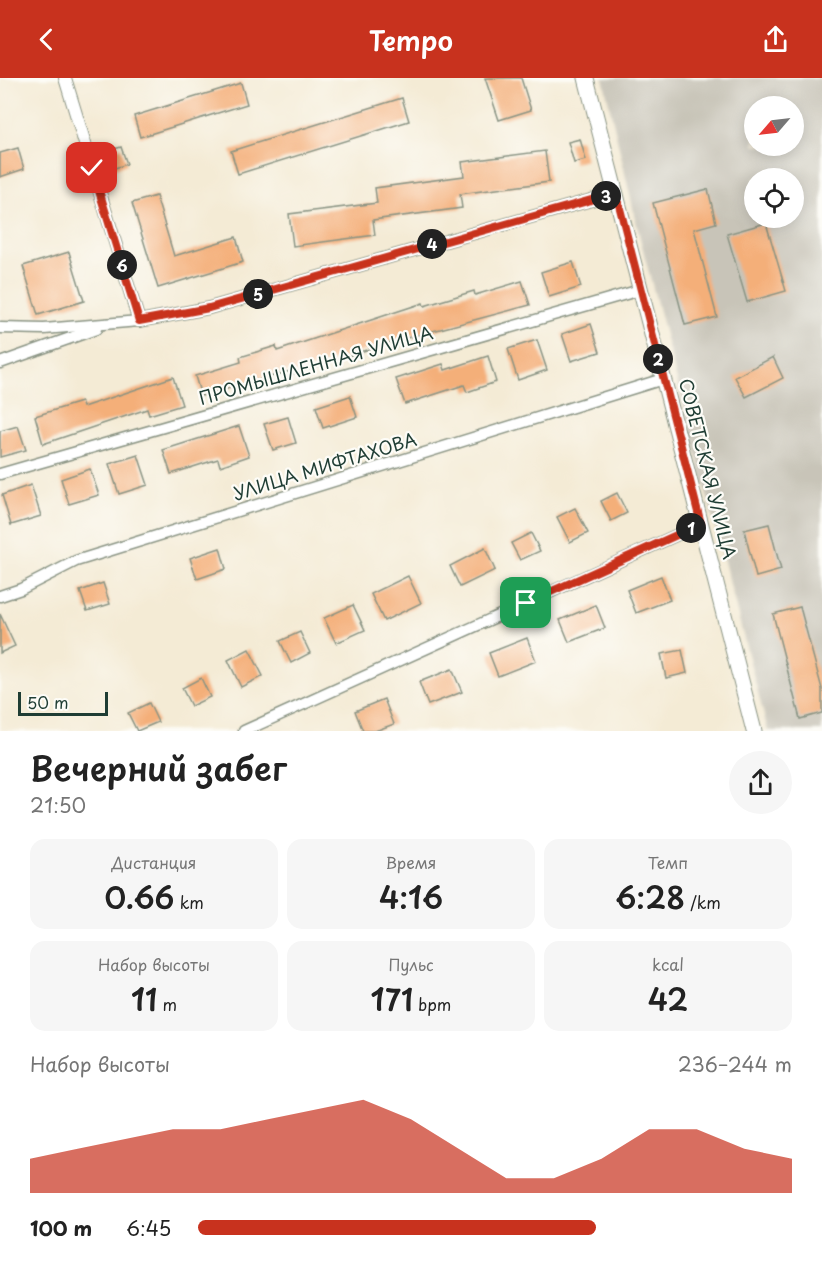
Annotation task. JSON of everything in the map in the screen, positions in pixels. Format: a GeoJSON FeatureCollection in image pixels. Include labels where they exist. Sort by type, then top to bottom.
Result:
{"type":"FeatureCollection","features":[{"type":"Feature","properties":{"kind":"main road","name":"СОВЕТСКАЯ УЛИЦА"},"geometry":{"type":"LineString","coordinates":[[586,78],[754,731]]}},
{"type":"Feature","properties":{"kind":"street"},"geometry":{"type":"LineString","coordinates":[[65,78],[139,321]]}},
{"type":"Feature","properties":{"kind":"street"},"geometry":{"type":"LineString","coordinates":[[0,328],[107,326],[209,308],[616,193]]}},
{"type":"Feature","properties":{"kind":"street","name":"ПРОМЫШЛЕННАЯ УЛИЦА"},"geometry":{"type":"LineString","coordinates":[[0,474],[640,290]]}},
{"type":"Feature","properties":{"kind":"street"},"geometry":{"type":"LineString","coordinates":[[0,363],[107,326]]}},
{"type":"Feature","properties":{"kind":"street","name":"УЛИЦА МИФТАХОВА"},"geometry":{"type":"LineString","coordinates":[[0,596],[21,589],[76,561],[663,379]]}},
{"type":"Feature","properties":{"kind":"street"},"geometry":{"type":"LineString","coordinates":[[244,731],[701,524]]}},
{"type":"Feature","properties":{"kind":"shaded area"},"geometry":{"type":"Polygon","coordinates":[[[603,78],[822,78],[822,731],[768,731],[640,238],[603,78]]]}},
{"type":"Feature","properties":{"kind":"building"},"geometry":{"type":"Polygon","coordinates":[[[485,78],[521,78],[531,110],[499,120],[485,78]]]}},
{"type":"Feature","properties":{"kind":"building"},"geometry":{"type":"Polygon","coordinates":[[[241,83],[247,104],[140,137],[134,116],[241,83]]]}},
{"type":"Feature","properties":{"kind":"building"},"geometry":{"type":"Polygon","coordinates":[[[402,98],[409,121],[238,174],[231,151],[402,98]]]}},
{"type":"Feature","properties":{"kind":"building"},"geometry":{"type":"Polygon","coordinates":[[[580,139],[586,160],[574,163],[568,142],[580,139]]]}},
{"type":"Feature","properties":{"kind":"building"},"geometry":{"type":"Polygon","coordinates":[[[121,147],[127,164],[106,171],[101,153],[121,147]]]}},
{"type":"Feature","properties":{"kind":"building"},"geometry":{"type":"Polygon","coordinates":[[[18,148],[24,169],[0,177],[0,153],[18,148]]]}},
{"type":"Feature","properties":{"kind":"building"},"geometry":{"type":"Polygon","coordinates":[[[545,151],[549,182],[460,194],[462,208],[373,220],[375,235],[293,246],[289,214],[377,203],[375,188],[464,176],[462,162],[545,151]]]}},
{"type":"Feature","properties":{"kind":"building"},"geometry":{"type":"Polygon","coordinates":[[[708,189],[716,223],[694,229],[717,317],[685,325],[653,203],[708,189]]]}},
{"type":"Feature","properties":{"kind":"building"},"geometry":{"type":"Polygon","coordinates":[[[156,196],[174,256],[236,237],[243,262],[158,288],[132,203],[156,196]]]}},
{"type":"Feature","properties":{"kind":"building"},"geometry":{"type":"Polygon","coordinates":[[[748,228],[767,228],[786,291],[747,302],[727,234],[748,228]]]}},
{"type":"Feature","properties":{"kind":"building"},"geometry":{"type":"Polygon","coordinates":[[[69,252],[84,301],[38,315],[23,266],[69,252]]]}},
{"type":"Feature","properties":{"kind":"building"},"geometry":{"type":"Polygon","coordinates":[[[573,262],[581,287],[549,297],[541,272],[573,262]]]}},
{"type":"Feature","properties":{"kind":"building"},"geometry":{"type":"Polygon","coordinates":[[[522,281],[530,305],[388,343],[292,374],[291,371],[201,396],[195,376],[241,362],[240,357],[276,346],[277,351],[423,303],[424,306],[474,291],[475,295],[522,281]]]}},
{"type":"Feature","properties":{"kind":"building"},"geometry":{"type":"Polygon","coordinates":[[[591,324],[600,352],[571,361],[562,334],[591,324]]]}},
{"type":"Feature","properties":{"kind":"building"},"geometry":{"type":"Polygon","coordinates":[[[537,340],[547,370],[518,380],[508,349],[537,340]]]}},
{"type":"Feature","properties":{"kind":"building"},"geometry":{"type":"Polygon","coordinates":[[[488,356],[496,382],[467,392],[464,385],[405,404],[396,379],[443,364],[445,370],[488,356]]]}},
{"type":"Feature","properties":{"kind":"building"},"geometry":{"type":"Polygon","coordinates":[[[773,357],[783,378],[746,397],[735,377],[773,357]]]}},
{"type":"Feature","properties":{"kind":"building"},"geometry":{"type":"Polygon","coordinates":[[[173,377],[182,405],[149,415],[147,409],[43,444],[35,416],[81,402],[83,407],[173,377]]]}},
{"type":"Feature","properties":{"kind":"building"},"geometry":{"type":"Polygon","coordinates":[[[350,396],[357,417],[323,428],[316,407],[350,396]]]}},
{"type":"Feature","properties":{"kind":"building"},"geometry":{"type":"Polygon","coordinates":[[[288,417],[296,443],[273,450],[264,424],[288,417]]]}},
{"type":"Feature","properties":{"kind":"building"},"geometry":{"type":"Polygon","coordinates":[[[18,426],[26,450],[0,457],[0,431],[18,426]]]}},
{"type":"Feature","properties":{"kind":"building"},"geometry":{"type":"Polygon","coordinates":[[[239,426],[249,456],[220,466],[218,459],[171,474],[163,450],[239,426]]]}},
{"type":"Feature","properties":{"kind":"building"},"geometry":{"type":"Polygon","coordinates":[[[138,455],[148,485],[119,494],[109,464],[138,455]]]}},
{"type":"Feature","properties":{"kind":"building"},"geometry":{"type":"Polygon","coordinates":[[[90,469],[99,495],[69,504],[61,479],[90,469]]]}},
{"type":"Feature","properties":{"kind":"building"},"geometry":{"type":"Polygon","coordinates":[[[31,485],[41,516],[11,525],[2,495],[31,485]]]}},
{"type":"Feature","properties":{"kind":"building"},"geometry":{"type":"Polygon","coordinates":[[[617,493],[627,513],[611,521],[601,501],[617,493]]]}},
{"type":"Feature","properties":{"kind":"building"},"geometry":{"type":"Polygon","coordinates":[[[575,508],[588,533],[570,542],[557,517],[575,508]]]}},
{"type":"Feature","properties":{"kind":"building"},"geometry":{"type":"Polygon","coordinates":[[[769,524],[781,570],[756,577],[744,530],[769,524]]]}},
{"type":"Feature","properties":{"kind":"building"},"geometry":{"type":"Polygon","coordinates":[[[531,533],[540,551],[520,560],[511,543],[531,533]]]}},
{"type":"Feature","properties":{"kind":"building"},"geometry":{"type":"Polygon","coordinates":[[[220,548],[226,569],[197,579],[190,558],[220,548]]]}},
{"type":"Feature","properties":{"kind":"building"},"geometry":{"type":"Polygon","coordinates":[[[485,548],[495,570],[460,587],[450,566],[485,548]]]}},
{"type":"Feature","properties":{"kind":"building"},"geometry":{"type":"Polygon","coordinates":[[[408,576],[421,603],[384,621],[371,594],[408,576]]]}},
{"type":"Feature","properties":{"kind":"building"},"geometry":{"type":"Polygon","coordinates":[[[661,576],[670,600],[636,613],[627,590],[661,576]]]}},
{"type":"Feature","properties":{"kind":"building"},"geometry":{"type":"Polygon","coordinates":[[[103,583],[110,604],[87,611],[80,591],[103,583]]]}},
{"type":"Feature","properties":{"kind":"building"},"geometry":{"type":"Polygon","coordinates":[[[353,605],[365,630],[336,643],[324,618],[353,605]]]}},
{"type":"Feature","properties":{"kind":"building"},"geometry":{"type":"Polygon","coordinates":[[[596,605],[605,628],[569,642],[560,620],[596,605]]]}},
{"type":"Feature","properties":{"kind":"building"},"geometry":{"type":"Polygon","coordinates":[[[800,607],[822,689],[822,713],[800,719],[773,614],[800,607]]]}},
{"type":"Feature","properties":{"kind":"building"},"geometry":{"type":"Polygon","coordinates":[[[0,614],[15,646],[0,653],[0,614]]]}},
{"type":"Feature","properties":{"kind":"building"},"geometry":{"type":"Polygon","coordinates":[[[300,632],[310,653],[291,663],[280,641],[300,632]]]}},
{"type":"Feature","properties":{"kind":"building"},"geometry":{"type":"Polygon","coordinates":[[[527,638],[536,661],[498,676],[489,653],[527,638]]]}},
{"type":"Feature","properties":{"kind":"building"},"geometry":{"type":"Polygon","coordinates":[[[249,649],[263,676],[241,687],[228,660],[249,649]]]}},
{"type":"Feature","properties":{"kind":"building"},"geometry":{"type":"Polygon","coordinates":[[[682,650],[687,673],[666,678],[661,654],[682,650]]]}},
{"type":"Feature","properties":{"kind":"building"},"geometry":{"type":"Polygon","coordinates":[[[452,669],[462,692],[428,705],[419,682],[452,669]]]}},
{"type":"Feature","properties":{"kind":"building"},"geometry":{"type":"Polygon","coordinates":[[[201,678],[210,697],[191,706],[182,688],[201,678]]]}},
{"type":"Feature","properties":{"kind":"building"},"geometry":{"type":"Polygon","coordinates":[[[384,699],[394,724],[375,731],[363,731],[355,711],[384,699]]]}},
{"type":"Feature","properties":{"kind":"building"},"geometry":{"type":"Polygon","coordinates":[[[149,703],[158,722],[137,731],[128,713],[149,703]]]}},
{"type":"Feature","properties":{"kind":"route"},"geometry":{"type":"LineString","coordinates":[[92,168],[139,321],[209,308],[616,193],[701,524],[526,603]]}}]}
